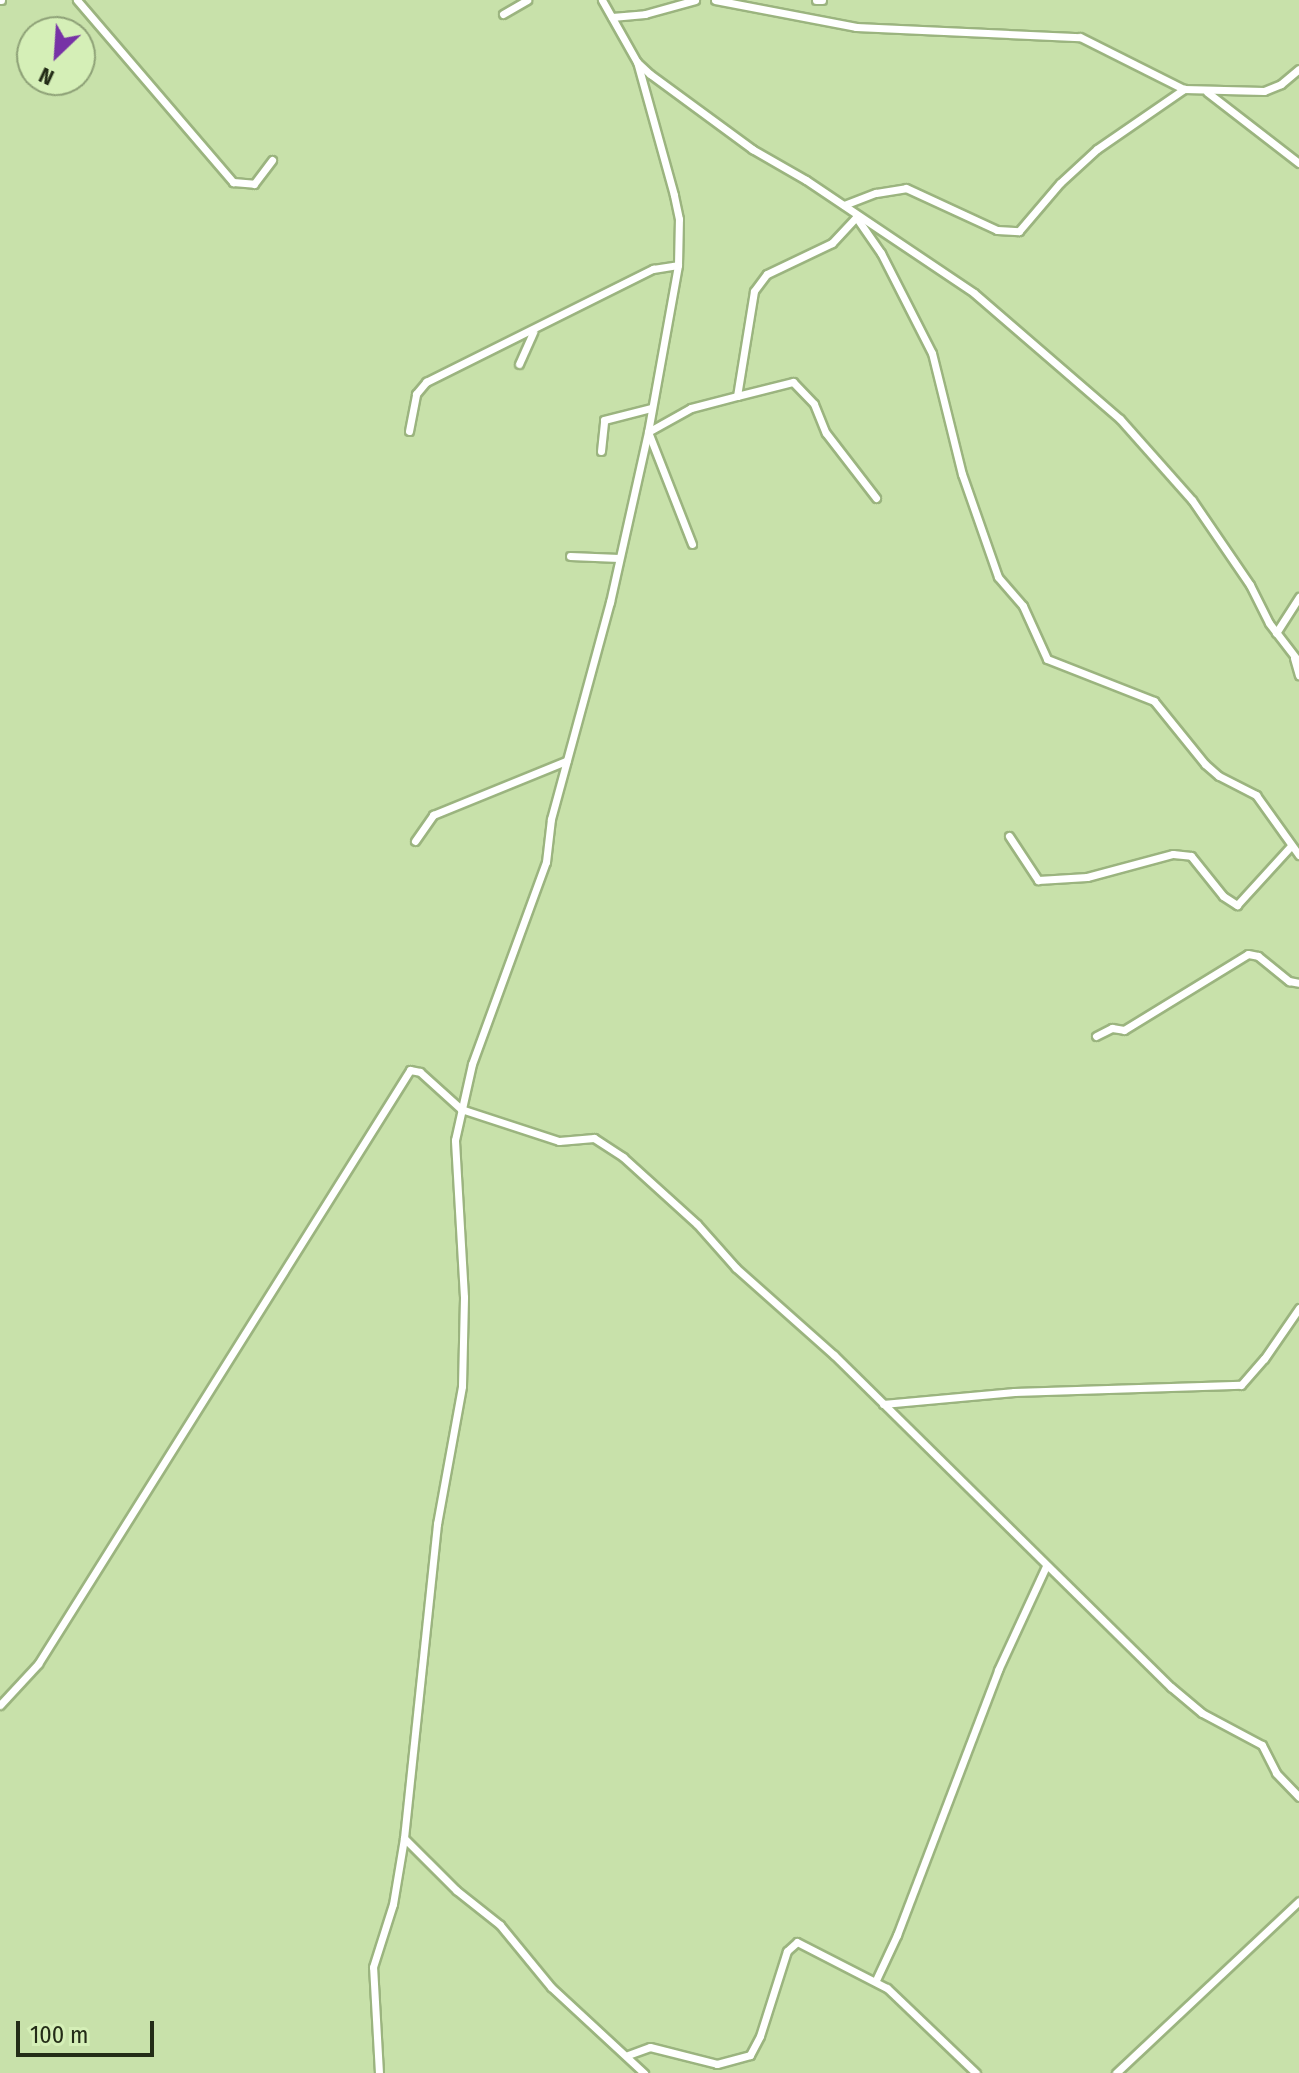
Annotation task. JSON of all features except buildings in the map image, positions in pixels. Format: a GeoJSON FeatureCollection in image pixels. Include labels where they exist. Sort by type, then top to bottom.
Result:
{"type":"FeatureCollection","features":[{"type":"Feature","properties":{"kind":"street"},"geometry":{"type":"LineString","coordinates":[[77,0],[233,182],[254,184],[272,160]]}},
{"type":"Feature","properties":{"kind":"street"},"geometry":{"type":"LineString","coordinates":[[503,14],[527,0]]}},
{"type":"Feature","properties":{"kind":"street"},"geometry":{"type":"LineString","coordinates":[[379,2073],[373,1967],[393,1904],[404,1838],[437,1524],[462,1386],[464,1297],[455,1173],[461,1109],[485,1025],[541,879],[551,819],[619,558],[648,432],[678,265],[677,207],[637,62],[602,0]]}},
{"type":"Feature","properties":{"kind":"street"},"geometry":{"type":"LineString","coordinates":[[612,17],[645,14],[695,0]]}},
{"type":"Feature","properties":{"kind":"street"},"geometry":{"type":"LineString","coordinates":[[715,0],[856,27],[927,27],[995,35],[1080,37],[1184,89]]}},
{"type":"Feature","properties":{"kind":"street"},"geometry":{"type":"LineString","coordinates":[[637,62],[752,149],[844,205],[856,217],[881,253],[932,353],[962,474],[998,577],[1023,606],[1047,659],[1154,701],[1205,764],[1256,795],[1290,847],[1299,855]]}},
{"type":"Feature","properties":{"kind":"street"},"geometry":{"type":"LineString","coordinates":[[844,205],[876,193],[906,188],[997,230],[1019,231],[1060,183],[1097,149],[1184,89],[1264,91],[1281,84],[1299,69]]}},
{"type":"Feature","properties":{"kind":"street"},"geometry":{"type":"LineString","coordinates":[[1206,91],[1299,163]]}},
{"type":"Feature","properties":{"kind":"street"},"geometry":{"type":"LineString","coordinates":[[737,396],[754,291],[767,274],[832,243],[856,217]]}},
{"type":"Feature","properties":{"kind":"street"},"geometry":{"type":"LineString","coordinates":[[856,217],[974,293],[1145,444],[1192,500],[1276,633],[1296,659],[1299,675]]}},
{"type":"Feature","properties":{"kind":"street"},"geometry":{"type":"LineString","coordinates":[[409,431],[420,387],[653,269],[678,265]]}},
{"type":"Feature","properties":{"kind":"street"},"geometry":{"type":"LineString","coordinates":[[519,364],[533,332]]}},
{"type":"Feature","properties":{"kind":"street"},"geometry":{"type":"LineString","coordinates":[[648,432],[691,408],[793,382],[814,404],[826,433],[876,498]]}},
{"type":"Feature","properties":{"kind":"street"},"geometry":{"type":"LineString","coordinates":[[601,451],[604,420],[651,408]]}},
{"type":"Feature","properties":{"kind":"street"},"geometry":{"type":"LineString","coordinates":[[648,432],[692,544]]}},
{"type":"Feature","properties":{"kind":"street"},"geometry":{"type":"LineString","coordinates":[[570,556],[619,558]]}},
{"type":"Feature","properties":{"kind":"street"},"geometry":{"type":"LineString","coordinates":[[1276,633],[1299,597]]}},
{"type":"Feature","properties":{"kind":"street"},"geometry":{"type":"LineString","coordinates":[[415,841],[433,815],[566,761]]}},
{"type":"Feature","properties":{"kind":"street"},"geometry":{"type":"LineString","coordinates":[[1009,836],[1038,880],[1087,877],[1173,854],[1191,856],[1223,896],[1237,905],[1290,847]]}},
{"type":"Feature","properties":{"kind":"street"},"geometry":{"type":"LineString","coordinates":[[1096,1036],[1112,1028],[1124,1030],[1248,954],[1256,955],[1289,981],[1299,983]]}},
{"type":"Feature","properties":{"kind":"street"},"geometry":{"type":"LineString","coordinates":[[0,1705],[38,1664],[410,1070],[420,1072],[461,1109],[559,1141],[586,1137],[606,1144],[697,1224],[736,1268],[883,1404],[1046,1566],[1202,1713],[1256,1740],[1276,1773],[1299,1797]]}},
{"type":"Feature","properties":{"kind":"street"},"geometry":{"type":"LineString","coordinates":[[883,1404],[1014,1392],[1241,1385],[1264,1359],[1299,1308]]}},
{"type":"Feature","properties":{"kind":"street"},"geometry":{"type":"LineString","coordinates":[[876,1980],[897,1935],[995,1678],[1046,1566]]}},
{"type":"Feature","properties":{"kind":"street"},"geometry":{"type":"LineString","coordinates":[[404,1838],[456,1890],[512,1937],[558,1993],[644,2073]]}},
{"type":"Feature","properties":{"kind":"street"},"geometry":{"type":"LineString","coordinates":[[1116,2073],[1299,1901]]}},
{"type":"Feature","properties":{"kind":"street"},"geometry":{"type":"LineString","coordinates":[[628,2055],[650,2047],[717,2064],[750,2055],[760,2036],[787,1951],[797,1942],[876,1980],[901,1999],[976,2073]]}}]}
